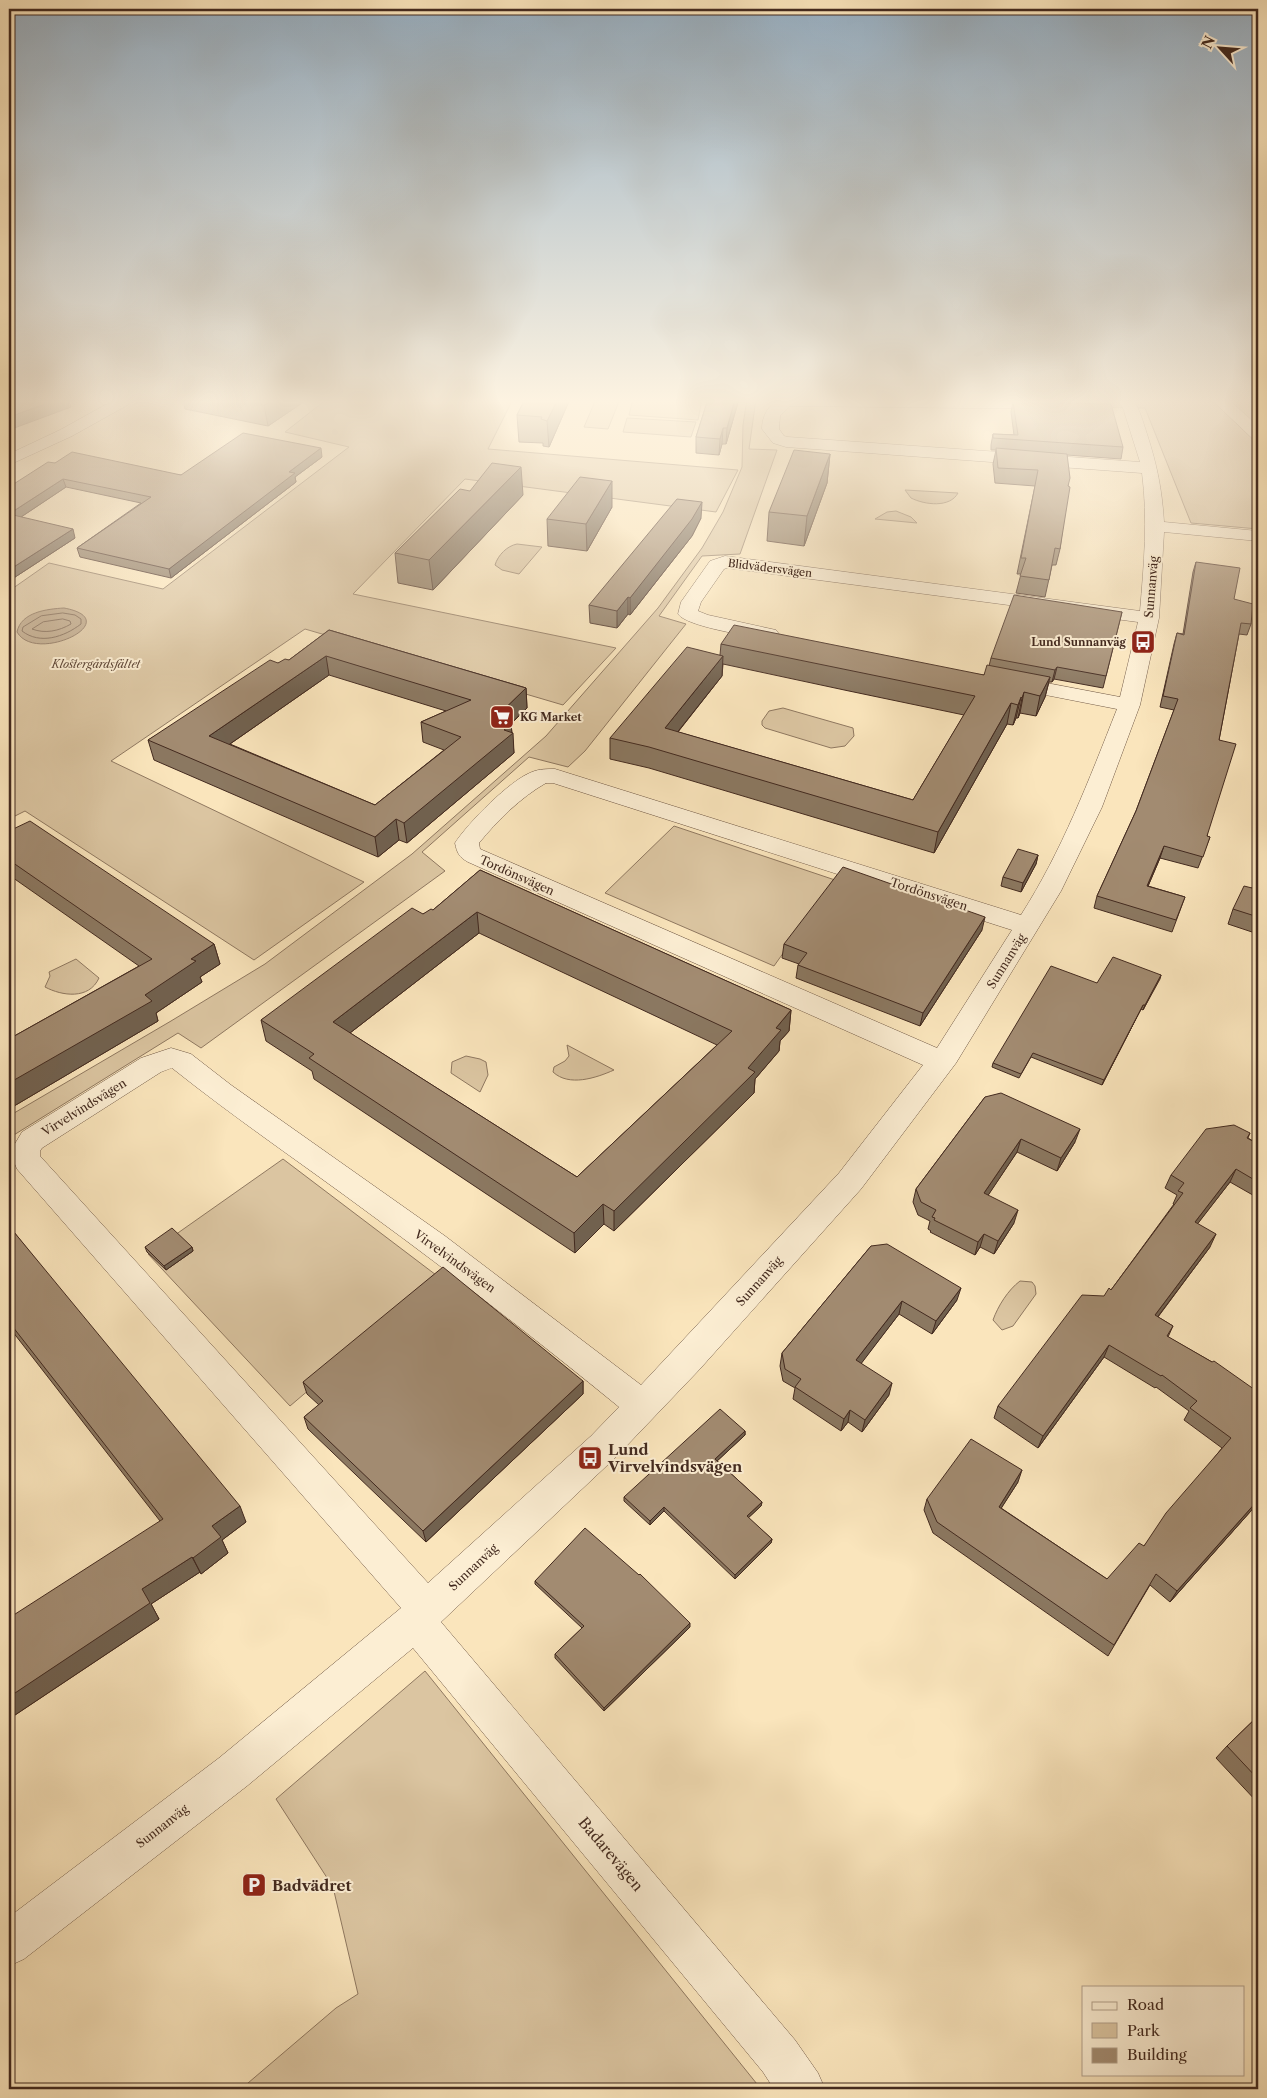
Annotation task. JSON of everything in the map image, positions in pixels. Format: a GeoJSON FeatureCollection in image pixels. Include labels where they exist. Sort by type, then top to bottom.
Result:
{"type":"FeatureCollection","features":[{"type":"Feature","properties":{"kind":"street","name":"Sunnanväg"},"geometry":{"type":"LineString","coordinates":[[9,1944],[233,1772],[421,1615],[603,1447],[850,1181],[941,1062],[1049,891],[1090,808],[1129,704],[1149,618],[1154,497]]}},
{"type":"Feature","properties":{"kind":"street"},"geometry":{"type":"LineString","coordinates":[[1154,532],[1258,536]]}},
{"type":"Feature","properties":{"kind":"street"},"geometry":{"type":"LineString","coordinates":[[1154,532],[1258,548]]}},
{"type":"Feature","properties":{"kind":"street","name":"Blidvädersvägen"},"geometry":{"type":"LineString","coordinates":[[791,639],[694,618],[688,614],[688,608],[714,567],[725,562],[1149,618]]}},
{"type":"Feature","properties":{"kind":"street"},"geometry":{"type":"LineString","coordinates":[[995,679],[1129,704]]}},
{"type":"Feature","properties":{"kind":"street","name":"Tordönsvägen"},"geometry":{"type":"LineString","coordinates":[[941,1062],[476,857],[469,853],[467,844],[478,828],[532,782],[546,775],[555,776],[1028,926]]}},
{"type":"Feature","properties":{"kind":"street","name":"Virvelvindsvägen"},"geometry":{"type":"LineString","coordinates":[[421,1615],[101,1242],[27,1161],[24,1153],[25,1147],[32,1140],[150,1065],[171,1058],[181,1061],[221,1092],[471,1272],[576,1352],[642,1406]]}},
{"type":"Feature","properties":{"kind":"street","name":"Badarevägen"},"geometry":{"type":"LineString","coordinates":[[421,1615],[772,2048],[802,2089]]}},
{"type":"Feature","properties":{"kind":"green space","name":"Klostergårdsfältet"},"geometry":{"type":"Polygon","coordinates":[[[284,497],[448,497],[353,594],[616,648],[563,705],[305,629],[111,761],[364,882],[254,960],[25,811],[9,819],[9,591],[49,563],[163,589],[284,497]]]}},
{"type":"Feature","properties":{"kind":"green space","name":"Klostergårdsfältet"},"geometry":{"type":"Polygon","coordinates":[[[601,497],[724,497],[716,512],[601,497]]]}},
{"type":"Feature","properties":{"kind":"green space"},"geometry":{"type":"Polygon","coordinates":[[[729,497],[760,497],[740,554],[702,556],[659,616],[686,624],[585,751],[568,767],[529,757],[422,852],[445,871],[201,1048],[178,1033],[9,1138],[9,1116],[265,964],[412,854],[546,736],[658,608],[702,548],[723,512],[729,497]]]}},
{"type":"Feature","properties":{"kind":"green space"},"geometry":{"type":"Polygon","coordinates":[[[955,497],[949,501],[937,504],[911,498],[955,497]]]}},
{"type":"Feature","properties":{"kind":"green space"},"geometry":{"type":"Polygon","coordinates":[[[1181,497],[1258,497],[1258,529],[1191,523],[1181,497]]]}},
{"type":"Feature","properties":{"kind":"green space"},"geometry":{"type":"Polygon","coordinates":[[[896,511],[911,517],[917,523],[875,519],[887,512],[896,511]]]}},
{"type":"Feature","properties":{"kind":"green space"},"geometry":{"type":"Polygon","coordinates":[[[517,544],[542,547],[519,574],[502,570],[495,565],[503,552],[517,544]]]}},
{"type":"Feature","properties":{"kind":"green space"},"geometry":{"type":"Polygon","coordinates":[[[783,708],[853,728],[854,736],[845,746],[831,748],[765,728],[762,725],[762,721],[769,711],[783,708]]]}},
{"type":"Feature","properties":{"kind":"green space"},"geometry":{"type":"Polygon","coordinates":[[[674,826],[835,880],[774,966],[605,893],[674,826]]]}},
{"type":"Feature","properties":{"kind":"green space"},"geometry":{"type":"Polygon","coordinates":[[[76,959],[99,978],[95,985],[89,990],[75,994],[67,994],[45,987],[50,976],[49,972],[76,959]]]}},
{"type":"Feature","properties":{"kind":"green space"},"geometry":{"type":"Polygon","coordinates":[[[567,1045],[614,1070],[583,1080],[559,1077],[553,1072],[554,1067],[565,1061],[569,1056],[567,1045]]]}},
{"type":"Feature","properties":{"kind":"green space"},"geometry":{"type":"Polygon","coordinates":[[[466,1056],[486,1062],[488,1075],[480,1092],[451,1073],[452,1062],[466,1056]]]}},
{"type":"Feature","properties":{"kind":"green space"},"geometry":{"type":"Polygon","coordinates":[[[283,1159],[440,1278],[290,1406],[148,1254],[283,1159]]]}},
{"type":"Feature","properties":{"kind":"green space"},"geometry":{"type":"Polygon","coordinates":[[[1020,1281],[1032,1282],[1035,1286],[1036,1294],[1013,1326],[1002,1330],[993,1320],[1004,1299],[1020,1281]]]}},
{"type":"Feature","properties":{"kind":"green space"},"geometry":{"type":"Polygon","coordinates":[[[425,1671],[761,2089],[241,2089],[336,2008],[358,1994],[333,1887],[276,1799],[425,1671]]]}},
{"type":"Feature","properties":{"kind":"water"},"geometry":{"type":"Polygon","coordinates":[[[64,608],[81,614],[86,621],[82,630],[72,637],[57,642],[41,644],[27,641],[17,632],[19,625],[29,616],[50,609],[64,608]]]}},
{"type":"Feature","properties":{"kind":"building"},"geometry":{"type":"Polygon","coordinates":[[[9,497],[35,497],[9,514],[9,497]]]}},
{"type":"Feature","properties":{"kind":"building"},"geometry":{"type":"Polygon","coordinates":[[[151,497],[264,497],[169,569],[77,548],[151,497]]]}},
{"type":"Feature","properties":{"kind":"building"},"geometry":{"type":"Polygon","coordinates":[[[452,497],[491,497],[429,560],[395,553],[452,497]]]}},
{"type":"Feature","properties":{"kind":"building"},"geometry":{"type":"Polygon","coordinates":[[[564,497],[602,497],[586,524],[547,519],[564,497]]]}},
{"type":"Feature","properties":{"kind":"building"},"geometry":{"type":"Polygon","coordinates":[[[775,497],[814,497],[807,516],[769,512],[775,497]]]}},
{"type":"Feature","properties":{"kind":"building"},"geometry":{"type":"Polygon","coordinates":[[[1033,497],[1068,497],[1060,549],[1055,548],[1049,580],[1020,576],[1026,558],[1021,558],[1033,497]]]}},
{"type":"Feature","properties":{"kind":"building"},"geometry":{"type":"Polygon","coordinates":[[[677,499],[702,502],[692,519],[630,598],[628,597],[617,611],[589,605],[677,499]]]}},
{"type":"Feature","properties":{"kind":"building"},"geometry":{"type":"Polygon","coordinates":[[[9,514],[73,529],[9,570],[9,514]]]}},
{"type":"Feature","properties":{"kind":"building"},"geometry":{"type":"Polygon","coordinates":[[[1196,562],[1240,568],[1234,599],[1253,604],[1251,624],[1241,623],[1219,740],[1236,744],[1207,836],[1210,837],[1203,857],[1164,846],[1147,886],[1185,897],[1176,920],[1097,896],[1136,811],[1178,699],[1163,696],[1177,633],[1184,635],[1196,562]]]}},
{"type":"Feature","properties":{"kind":"building"},"geometry":{"type":"Polygon","coordinates":[[[1014,595],[1122,612],[1106,676],[1057,667],[1055,670],[991,658],[1014,595]]]}},
{"type":"Feature","properties":{"kind":"building"},"geometry":{"type":"Polygon","coordinates":[[[734,625],[984,675],[987,665],[1050,677],[1040,696],[1024,692],[1018,705],[1011,703],[938,832],[649,747],[610,738],[687,647],[723,656],[665,728],[913,800],[975,696],[721,644],[734,625]]]}},
{"type":"Feature","properties":{"kind":"building"},"geometry":{"type":"Polygon","coordinates":[[[329,630],[526,688],[495,718],[511,724],[504,730],[513,733],[404,823],[396,819],[375,837],[148,740],[270,660],[278,663],[285,659],[289,660],[329,630]],[[326,656],[209,736],[375,805],[461,737],[421,722],[471,700],[326,656]]]}},
{"type":"Feature","properties":{"kind":"building"},"geometry":{"type":"Polygon","coordinates":[[[30,821],[214,944],[191,959],[196,961],[145,995],[152,1001],[9,1083],[9,1039],[152,959],[9,860],[9,831],[30,821]]]}},
{"type":"Feature","properties":{"kind":"building"},"geometry":{"type":"Polygon","coordinates":[[[1018,849],[1038,855],[1023,883],[1003,877],[1018,849]]]}},
{"type":"Feature","properties":{"kind":"building"},"geometry":{"type":"Polygon","coordinates":[[[843,867],[985,917],[923,1013],[798,965],[807,953],[784,944],[843,867]]]}},
{"type":"Feature","properties":{"kind":"building"},"geometry":{"type":"Polygon","coordinates":[[[480,870],[791,1010],[776,1028],[781,1030],[748,1068],[755,1072],[614,1211],[603,1204],[574,1233],[309,1058],[314,1054],[261,1020],[412,908],[423,914],[431,909],[433,910],[480,870]],[[477,912],[333,1022],[577,1177],[732,1031],[477,912]]]}},
{"type":"Feature","properties":{"kind":"building"},"geometry":{"type":"Polygon","coordinates":[[[1258,874],[1258,917],[1233,909],[1244,886],[1252,888],[1258,874]]]}},
{"type":"Feature","properties":{"kind":"building"},"geometry":{"type":"Polygon","coordinates":[[[1113,957],[1161,975],[1145,1005],[1143,1005],[1104,1080],[1033,1053],[1021,1074],[993,1063],[1051,966],[1097,983],[1113,957]]]}},
{"type":"Feature","properties":{"kind":"building"},"geometry":{"type":"Polygon","coordinates":[[[1001,1093],[1080,1129],[1061,1158],[1021,1139],[984,1193],[1018,1210],[998,1241],[984,1234],[978,1242],[934,1220],[935,1218],[932,1217],[936,1210],[921,1202],[916,1189],[985,1097],[1001,1093]]]}},
{"type":"Feature","properties":{"kind":"building"},"geometry":{"type":"Polygon","coordinates":[[[1234,1125],[1250,1133],[1247,1138],[1258,1144],[1258,1182],[1236,1169],[1195,1222],[1216,1234],[1155,1315],[1173,1326],[1167,1336],[1212,1362],[1214,1361],[1258,1392],[1258,1500],[1177,1591],[1156,1574],[1114,1645],[937,1522],[927,1499],[971,1439],[1022,1470],[999,1507],[1107,1579],[1139,1543],[1144,1546],[1166,1513],[1231,1438],[1190,1408],[1197,1401],[1162,1375],[1109,1345],[1043,1436],[998,1406],[1082,1295],[1104,1296],[1109,1288],[1111,1290],[1183,1193],[1178,1191],[1184,1183],[1171,1175],[1206,1129],[1234,1125]]]}},
{"type":"Feature","properties":{"kind":"building"},"geometry":{"type":"Polygon","coordinates":[[[9,1226],[240,1506],[212,1526],[221,1537],[193,1558],[142,1589],[150,1603],[9,1697],[9,1618],[163,1519],[9,1322],[9,1226]]]}},
{"type":"Feature","properties":{"kind":"building"},"geometry":{"type":"Polygon","coordinates":[[[172,1228],[192,1247],[164,1266],[145,1247],[172,1228]]]}},
{"type":"Feature","properties":{"kind":"building"},"geometry":{"type":"Polygon","coordinates":[[[887,1244],[961,1288],[936,1321],[902,1301],[856,1360],[892,1383],[865,1420],[850,1410],[844,1419],[795,1387],[801,1379],[785,1369],[782,1353],[871,1246],[887,1244]]]}},
{"type":"Feature","properties":{"kind":"building"},"geometry":{"type":"Polygon","coordinates":[[[443,1267],[583,1381],[423,1531],[304,1417],[323,1401],[303,1382],[443,1267]]]}},
{"type":"Feature","properties":{"kind":"building"},"geometry":{"type":"Polygon","coordinates":[[[720,1409],[745,1431],[715,1459],[762,1502],[747,1516],[772,1539],[735,1575],[664,1507],[650,1521],[624,1497],[720,1409]]]}},
{"type":"Feature","properties":{"kind":"building"},"geometry":{"type":"Polygon","coordinates":[[[585,1528],[640,1574],[690,1623],[604,1708],[555,1654],[584,1626],[535,1581],[585,1528]]]}},
{"type":"Feature","properties":{"kind":"building"},"geometry":{"type":"Polygon","coordinates":[[[1258,1716],[1258,1779],[1227,1746],[1258,1716]]]}},
{"type":"Feature","properties":{"kind":"place","name":"Lund Sunnanväg"},"geometry":{"type":"Point","coordinates":[1143,642]}},
{"type":"Feature","properties":{"kind":"place","name":"KG Market"},"geometry":{"type":"Point","coordinates":[502,717]}},
{"type":"Feature","properties":{"kind":"place","name":"Lund Virvelvindsvägen"},"geometry":{"type":"Point","coordinates":[590,1458]}},
{"type":"Feature","properties":{"kind":"place","name":"Badvädret"},"geometry":{"type":"Point","coordinates":[254,1885]}}]}
